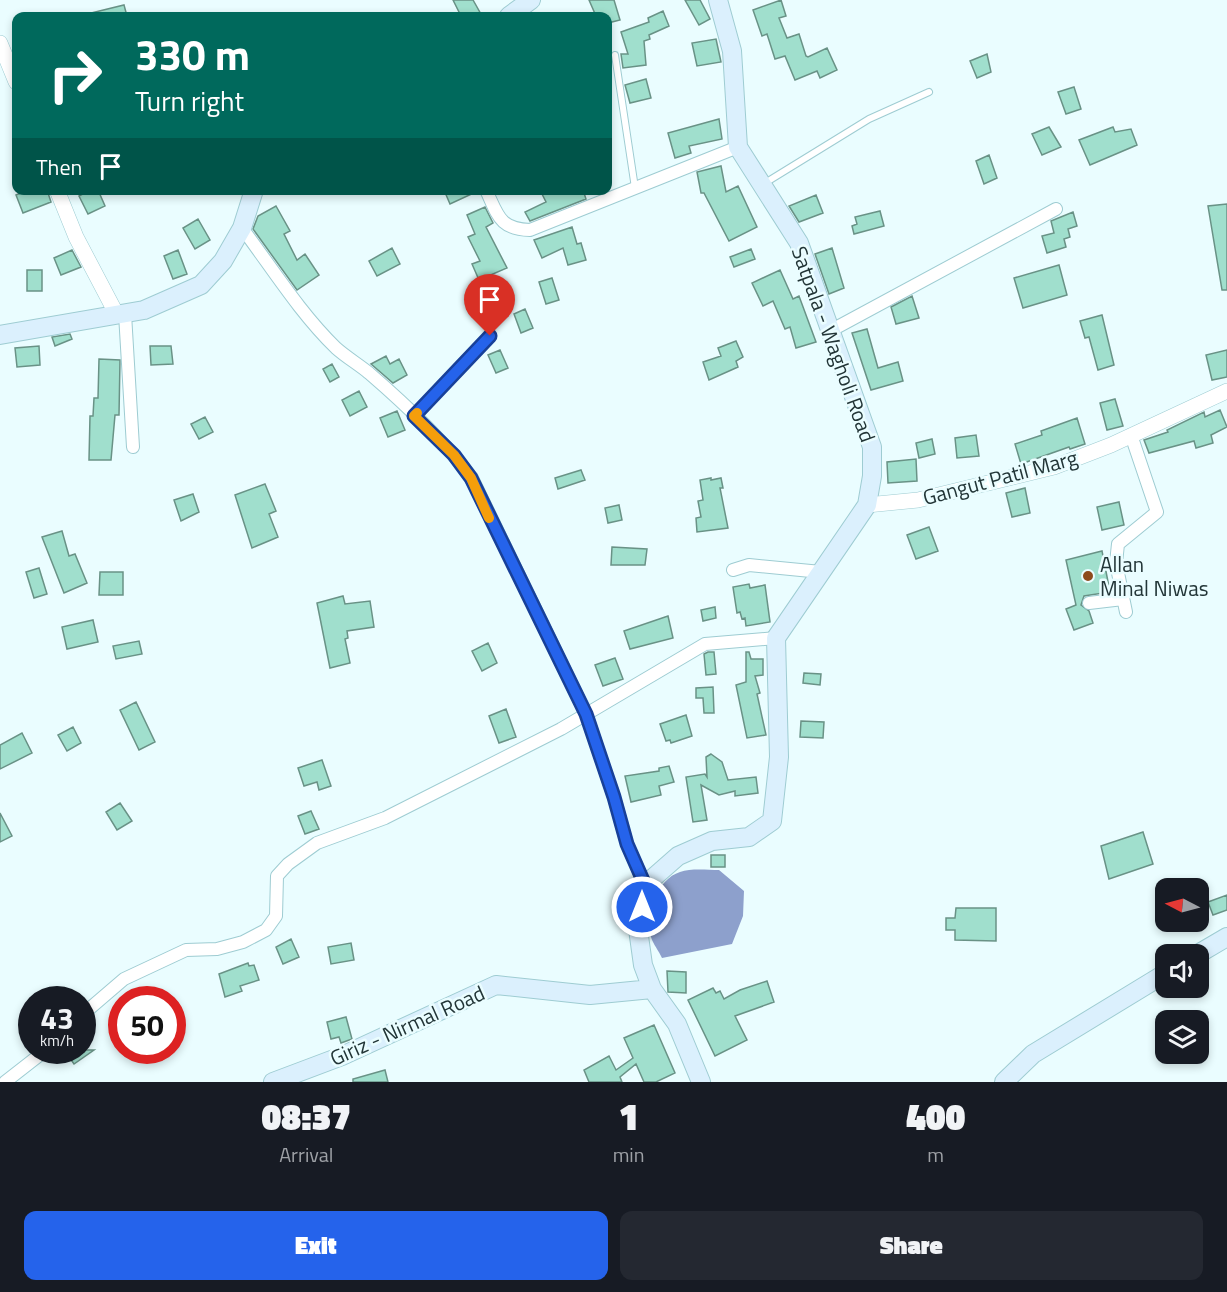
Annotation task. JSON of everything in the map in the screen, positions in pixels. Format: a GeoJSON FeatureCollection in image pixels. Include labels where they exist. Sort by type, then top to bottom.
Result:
{"type":"FeatureCollection","features":[{"type":"Feature","properties":{"kind":"main road"},"geometry":{"type":"LineString","coordinates":[[514,12],[531,0]]}},
{"type":"Feature","properties":{"kind":"main road","name":"Satpala - Wagholi Road"},"geometry":{"type":"LineString","coordinates":[[718,0],[732,51],[738,147],[799,243],[872,447],[872,476],[867,505],[776,638]]}},
{"type":"Feature","properties":{"kind":"main road"},"geometry":{"type":"LineString","coordinates":[[0,335],[144,310],[201,285],[223,261],[242,228],[252,195]]}},
{"type":"Feature","properties":{"kind":"main road"},"geometry":{"type":"LineString","coordinates":[[701,1082],[677,1024],[652,989],[643,965],[638,928],[645,885],[678,856],[712,841],[748,837],[772,821],[779,758],[776,638]]}},
{"type":"Feature","properties":{"kind":"main road"},"geometry":{"type":"LineString","coordinates":[[1209,948],[1227,937]]}},
{"type":"Feature","properties":{"kind":"main road"},"geometry":{"type":"LineString","coordinates":[[1004,1082],[1033,1054],[1155,980]]}},
{"type":"Feature","properties":{"kind":"main road","name":"Giriz - Nirmal Road"},"geometry":{"type":"LineString","coordinates":[[273,1082],[342,1056],[496,985],[590,995],[652,989]]}},
{"type":"Feature","properties":{"kind":"street"},"geometry":{"type":"LineString","coordinates":[[0,43],[12,72]]}},
{"type":"Feature","properties":{"kind":"street"},"geometry":{"type":"LineString","coordinates":[[488,195],[502,223],[514,230],[530,230],[738,147]]}},
{"type":"Feature","properties":{"kind":"street"},"geometry":{"type":"LineString","coordinates":[[59,195],[76,237],[121,314],[132,447]]}},
{"type":"Feature","properties":{"kind":"street"},"geometry":{"type":"LineString","coordinates":[[830,331],[1056,209]]}},
{"type":"Feature","properties":{"kind":"street"},"geometry":{"type":"LineString","coordinates":[[242,228],[316,326],[337,348],[368,371],[454,455],[471,478],[586,714],[627,844],[645,885]]}},
{"type":"Feature","properties":{"kind":"street","name":"Gangut Patil Marg"},"geometry":{"type":"LineString","coordinates":[[867,505],[918,500],[1054,467],[1227,391]]}},
{"type":"Feature","properties":{"kind":"street"},"geometry":{"type":"LineString","coordinates":[[1126,612],[1116,563],[1118,544],[1157,512],[1131,435]]}},
{"type":"Feature","properties":{"kind":"street"},"geometry":{"type":"LineString","coordinates":[[733,570],[749,565],[821,572]]}},
{"type":"Feature","properties":{"kind":"street"},"geometry":{"type":"LineString","coordinates":[[1089,603],[1124,599]]}},
{"type":"Feature","properties":{"kind":"street"},"geometry":{"type":"LineString","coordinates":[[96,1003],[124,979],[186,951],[217,949],[243,942],[266,930],[276,916],[277,876],[288,864],[317,843],[385,818],[586,714],[705,644],[776,638]]}},
{"type":"Feature","properties":{"kind":"street"},"geometry":{"type":"LineString","coordinates":[[5,1082],[28,1064]]}},
{"type":"Feature","properties":{"kind":"lane"},"geometry":{"type":"LineString","coordinates":[[615,55],[635,188]]}},
{"type":"Feature","properties":{"kind":"lane"},"geometry":{"type":"LineString","coordinates":[[762,185],[869,119],[929,92]]}},
{"type":"Feature","properties":{"kind":"lane"},"geometry":{"type":"LineString","coordinates":[[414,416],[490,336]]}},
{"type":"Feature","properties":{"kind":"water"},"geometry":{"type":"Polygon","coordinates":[[[719,870],[744,891],[743,916],[732,944],[662,958],[652,940],[650,928],[651,908],[659,890],[672,876],[680,872],[719,870]]]}},
{"type":"Feature","properties":{"kind":"building"},"geometry":{"type":"Polygon","coordinates":[[[453,0],[473,0],[480,12],[459,12],[453,0]]]}},
{"type":"Feature","properties":{"kind":"building"},"geometry":{"type":"Polygon","coordinates":[[[589,0],[614,0],[620,20],[612,22],[612,12],[594,12],[589,0]]]}},
{"type":"Feature","properties":{"kind":"building"},"geometry":{"type":"Polygon","coordinates":[[[685,0],[700,0],[710,19],[699,25],[685,0]]]}},
{"type":"Feature","properties":{"kind":"building"},"geometry":{"type":"Polygon","coordinates":[[[781,0],[786,16],[779,18],[787,38],[799,34],[808,57],[827,48],[837,70],[820,78],[817,71],[795,80],[785,56],[775,59],[767,34],[762,36],[753,10],[781,0]]]}},
{"type":"Feature","properties":{"kind":"building"},"geometry":{"type":"Polygon","coordinates":[[[124,5],[126,12],[95,12],[124,5]]]}},
{"type":"Feature","properties":{"kind":"building"},"geometry":{"type":"Polygon","coordinates":[[[663,11],[669,26],[649,35],[650,39],[644,41],[646,65],[623,68],[621,54],[628,54],[621,32],[649,22],[648,18],[663,11]]]}},
{"type":"Feature","properties":{"kind":"building"},"geometry":{"type":"Polygon","coordinates":[[[716,39],[721,62],[697,66],[692,43],[716,39]]]}},
{"type":"Feature","properties":{"kind":"building"},"geometry":{"type":"Polygon","coordinates":[[[987,54],[991,72],[977,78],[970,61],[987,54]]]}},
{"type":"Feature","properties":{"kind":"building"},"geometry":{"type":"Polygon","coordinates":[[[646,79],[651,98],[630,103],[625,85],[646,79]]]}},
{"type":"Feature","properties":{"kind":"building"},"geometry":{"type":"Polygon","coordinates":[[[1074,87],[1081,109],[1066,114],[1058,92],[1074,87]]]}},
{"type":"Feature","properties":{"kind":"building"},"geometry":{"type":"Polygon","coordinates":[[[719,119],[722,139],[689,146],[691,153],[675,158],[668,133],[719,119]]]}},
{"type":"Feature","properties":{"kind":"building"},"geometry":{"type":"Polygon","coordinates":[[[1049,127],[1061,147],[1042,155],[1032,134],[1049,127]]]}},
{"type":"Feature","properties":{"kind":"building"},"geometry":{"type":"Polygon","coordinates":[[[1113,127],[1115,132],[1131,129],[1137,145],[1090,165],[1079,140],[1113,127]]]}},
{"type":"Feature","properties":{"kind":"building"},"geometry":{"type":"Polygon","coordinates":[[[989,155],[997,178],[984,184],[976,161],[989,155]]]}},
{"type":"Feature","properties":{"kind":"building"},"geometry":{"type":"Polygon","coordinates":[[[721,166],[726,192],[738,186],[757,227],[729,241],[704,193],[701,193],[697,172],[721,166]]]}},
{"type":"Feature","properties":{"kind":"building"},"geometry":{"type":"Polygon","coordinates":[[[16,195],[49,195],[51,202],[23,213],[16,195]]]}},
{"type":"Feature","properties":{"kind":"building"},"geometry":{"type":"Polygon","coordinates":[[[100,195],[105,206],[88,214],[79,196],[100,195]]]}},
{"type":"Feature","properties":{"kind":"building"},"geometry":{"type":"Polygon","coordinates":[[[446,195],[469,195],[450,204],[446,195]]]}},
{"type":"Feature","properties":{"kind":"building"},"geometry":{"type":"Polygon","coordinates":[[[542,195],[585,195],[586,199],[530,221],[525,212],[546,202],[542,195]]]}},
{"type":"Feature","properties":{"kind":"building"},"geometry":{"type":"Polygon","coordinates":[[[816,195],[823,213],[799,222],[789,206],[816,195]]]}},
{"type":"Feature","properties":{"kind":"building"},"geometry":{"type":"Polygon","coordinates":[[[1227,204],[1227,290],[1222,290],[1208,206],[1227,204]]]}},
{"type":"Feature","properties":{"kind":"building"},"geometry":{"type":"Polygon","coordinates":[[[276,206],[290,231],[284,234],[297,260],[305,254],[319,275],[297,290],[253,229],[258,216],[276,206]]]}},
{"type":"Feature","properties":{"kind":"building"},"geometry":{"type":"Polygon","coordinates":[[[485,207],[493,223],[486,227],[507,268],[479,280],[472,264],[480,261],[468,237],[475,234],[467,215],[485,207]]]}},
{"type":"Feature","properties":{"kind":"building"},"geometry":{"type":"Polygon","coordinates":[[[880,211],[884,226],[854,234],[852,226],[857,224],[855,217],[880,211]]]}},
{"type":"Feature","properties":{"kind":"building"},"geometry":{"type":"Polygon","coordinates":[[[1073,212],[1077,226],[1068,229],[1070,237],[1064,239],[1066,247],[1047,253],[1042,236],[1054,233],[1051,221],[1073,212]]]}},
{"type":"Feature","properties":{"kind":"building"},"geometry":{"type":"Polygon","coordinates":[[[198,219],[210,240],[195,249],[183,228],[198,219]]]}},
{"type":"Feature","properties":{"kind":"building"},"geometry":{"type":"Polygon","coordinates":[[[572,227],[577,244],[581,243],[586,260],[568,265],[563,248],[542,258],[534,240],[572,227]]]}},
{"type":"Feature","properties":{"kind":"building"},"geometry":{"type":"Polygon","coordinates":[[[392,248],[400,264],[377,276],[369,261],[392,248]]]}},
{"type":"Feature","properties":{"kind":"building"},"geometry":{"type":"Polygon","coordinates":[[[832,248],[844,288],[829,294],[815,254],[832,248]]]}},
{"type":"Feature","properties":{"kind":"building"},"geometry":{"type":"Polygon","coordinates":[[[751,249],[755,259],[734,267],[730,257],[751,249]]]}},
{"type":"Feature","properties":{"kind":"building"},"geometry":{"type":"Polygon","coordinates":[[[72,250],[81,267],[61,275],[54,258],[72,250]]]}},
{"type":"Feature","properties":{"kind":"building"},"geometry":{"type":"Polygon","coordinates":[[[178,250],[187,274],[173,279],[164,256],[178,250]]]}},
{"type":"Feature","properties":{"kind":"building"},"geometry":{"type":"Polygon","coordinates":[[[1059,265],[1067,295],[1023,308],[1014,278],[1059,265]]]}},
{"type":"Feature","properties":{"kind":"building"},"geometry":{"type":"Polygon","coordinates":[[[27,270],[42,270],[42,291],[27,291],[27,270]]]}},
{"type":"Feature","properties":{"kind":"building"},"geometry":{"type":"Polygon","coordinates":[[[780,270],[793,299],[799,296],[816,342],[796,348],[790,327],[785,329],[773,301],[763,306],[752,283],[780,270]]]}},
{"type":"Feature","properties":{"kind":"building"},"geometry":{"type":"Polygon","coordinates":[[[552,278],[559,300],[546,304],[539,282],[552,278]]]}},
{"type":"Feature","properties":{"kind":"building"},"geometry":{"type":"Polygon","coordinates":[[[912,296],[919,318],[896,324],[891,307],[912,296]]]}},
{"type":"Feature","properties":{"kind":"building"},"geometry":{"type":"Polygon","coordinates":[[[525,309],[533,328],[521,333],[514,314],[525,309]]]}},
{"type":"Feature","properties":{"kind":"building"},"geometry":{"type":"Polygon","coordinates":[[[1102,315],[1114,365],[1098,370],[1089,337],[1085,338],[1080,321],[1102,315]]]}},
{"type":"Feature","properties":{"kind":"building"},"geometry":{"type":"Polygon","coordinates":[[[867,329],[878,368],[898,362],[903,381],[871,390],[852,333],[867,329]]]}},
{"type":"Feature","properties":{"kind":"building"},"geometry":{"type":"Polygon","coordinates":[[[70,334],[72,339],[55,346],[52,337],[70,334]]]}},
{"type":"Feature","properties":{"kind":"building"},"geometry":{"type":"Polygon","coordinates":[[[736,341],[743,357],[736,361],[738,367],[709,380],[703,362],[721,356],[718,348],[736,341]]]}},
{"type":"Feature","properties":{"kind":"building"},"geometry":{"type":"Polygon","coordinates":[[[39,346],[40,365],[17,367],[15,348],[39,346]]]}},
{"type":"Feature","properties":{"kind":"building"},"geometry":{"type":"Polygon","coordinates":[[[150,346],[171,346],[173,364],[151,365],[150,346]]]}},
{"type":"Feature","properties":{"kind":"building"},"geometry":{"type":"Polygon","coordinates":[[[500,350],[508,368],[496,373],[488,355],[500,350]]]}},
{"type":"Feature","properties":{"kind":"building"},"geometry":{"type":"Polygon","coordinates":[[[1227,350],[1227,377],[1212,380],[1206,355],[1227,350]]]}},
{"type":"Feature","properties":{"kind":"building"},"geometry":{"type":"Polygon","coordinates":[[[386,356],[390,364],[399,359],[407,375],[393,383],[371,364],[386,356]]]}},
{"type":"Feature","properties":{"kind":"building"},"geometry":{"type":"Polygon","coordinates":[[[99,359],[120,360],[119,415],[115,415],[111,460],[89,460],[90,416],[93,416],[94,398],[98,398],[99,359]]]}},
{"type":"Feature","properties":{"kind":"building"},"geometry":{"type":"Polygon","coordinates":[[[332,364],[339,377],[330,382],[323,369],[332,364]]]}},
{"type":"Feature","properties":{"kind":"building"},"geometry":{"type":"Polygon","coordinates":[[[359,391],[367,407],[350,416],[342,400],[359,391]]]}},
{"type":"Feature","properties":{"kind":"building"},"geometry":{"type":"Polygon","coordinates":[[[1115,399],[1123,426],[1107,430],[1100,403],[1115,399]]]}},
{"type":"Feature","properties":{"kind":"building"},"geometry":{"type":"Polygon","coordinates":[[[1220,410],[1227,427],[1211,435],[1213,443],[1196,448],[1194,441],[1149,453],[1144,440],[1168,432],[1167,430],[1204,412],[1205,417],[1220,410]]]}},
{"type":"Feature","properties":{"kind":"building"},"geometry":{"type":"Polygon","coordinates":[[[397,411],[405,430],[388,437],[380,418],[397,411]]]}},
{"type":"Feature","properties":{"kind":"building"},"geometry":{"type":"Polygon","coordinates":[[[205,417],[213,432],[199,439],[191,424],[205,417]]]}},
{"type":"Feature","properties":{"kind":"building"},"geometry":{"type":"Polygon","coordinates":[[[1077,418],[1085,444],[1070,449],[1069,447],[1021,464],[1015,444],[1042,435],[1041,431],[1077,418]]]}},
{"type":"Feature","properties":{"kind":"building"},"geometry":{"type":"Polygon","coordinates":[[[976,435],[979,456],[957,458],[955,438],[976,435]]]}},
{"type":"Feature","properties":{"kind":"building"},"geometry":{"type":"Polygon","coordinates":[[[932,439],[935,454],[919,458],[916,443],[932,439]]]}},
{"type":"Feature","properties":{"kind":"building"},"geometry":{"type":"Polygon","coordinates":[[[916,459],[917,481],[888,483],[887,462],[916,459]]]}},
{"type":"Feature","properties":{"kind":"building"},"geometry":{"type":"Polygon","coordinates":[[[581,470],[585,480],[558,489],[555,478],[581,470]]]}},
{"type":"Feature","properties":{"kind":"building"},"geometry":{"type":"Polygon","coordinates":[[[711,478],[711,480],[721,478],[723,488],[720,488],[728,528],[697,532],[696,518],[701,517],[698,501],[703,500],[700,480],[711,478]]]}},
{"type":"Feature","properties":{"kind":"building"},"geometry":{"type":"Polygon","coordinates":[[[265,484],[276,511],[269,514],[278,537],[252,548],[235,495],[265,484]]]}},
{"type":"Feature","properties":{"kind":"building"},"geometry":{"type":"Polygon","coordinates":[[[1025,488],[1030,513],[1012,517],[1006,493],[1025,488]]]}},
{"type":"Feature","properties":{"kind":"building"},"geometry":{"type":"Polygon","coordinates":[[[193,494],[199,512],[181,521],[174,500],[193,494]]]}},
{"type":"Feature","properties":{"kind":"building"},"geometry":{"type":"Polygon","coordinates":[[[1119,502],[1124,525],[1102,530],[1097,507],[1119,502]]]}},
{"type":"Feature","properties":{"kind":"building"},"geometry":{"type":"Polygon","coordinates":[[[619,505],[622,520],[608,523],[605,508],[619,505]]]}},
{"type":"Feature","properties":{"kind":"building"},"geometry":{"type":"Polygon","coordinates":[[[929,527],[938,551],[916,559],[907,535],[929,527]]]}},
{"type":"Feature","properties":{"kind":"building"},"geometry":{"type":"Polygon","coordinates":[[[62,531],[69,556],[75,554],[87,583],[64,593],[42,537],[62,531]]]}},
{"type":"Feature","properties":{"kind":"building"},"geometry":{"type":"Polygon","coordinates":[[[612,547],[647,549],[645,565],[611,565],[612,547]]]}},
{"type":"Feature","properties":{"kind":"building","name":"Allan Minal Niwas"},"geometry":{"type":"Polygon","coordinates":[[[1102,551],[1110,592],[1084,596],[1081,605],[1089,611],[1093,623],[1074,630],[1066,609],[1076,605],[1066,560],[1102,551]]]}},
{"type":"Feature","properties":{"kind":"building"},"geometry":{"type":"Polygon","coordinates":[[[39,568],[47,594],[34,598],[26,572],[39,568]]]}},
{"type":"Feature","properties":{"kind":"building"},"geometry":{"type":"Polygon","coordinates":[[[100,572],[123,572],[123,595],[99,595],[100,572]]]}},
{"type":"Feature","properties":{"kind":"building"},"geometry":{"type":"Polygon","coordinates":[[[749,584],[750,588],[765,585],[770,622],[746,626],[745,618],[742,619],[740,612],[737,613],[733,587],[749,584]]]}},
{"type":"Feature","properties":{"kind":"building"},"geometry":{"type":"Polygon","coordinates":[[[343,596],[345,604],[370,601],[374,627],[347,631],[348,638],[345,639],[350,663],[330,668],[317,603],[343,596]]]}},
{"type":"Feature","properties":{"kind":"building"},"geometry":{"type":"Polygon","coordinates":[[[715,607],[716,618],[703,621],[701,610],[715,607]]]}},
{"type":"Feature","properties":{"kind":"building"},"geometry":{"type":"Polygon","coordinates":[[[668,616],[673,638],[630,649],[624,631],[668,616]]]}},
{"type":"Feature","properties":{"kind":"building"},"geometry":{"type":"Polygon","coordinates":[[[93,620],[98,642],[67,649],[62,627],[93,620]]]}},
{"type":"Feature","properties":{"kind":"building"},"geometry":{"type":"Polygon","coordinates":[[[139,641],[142,654],[116,659],[113,646],[139,641]]]}},
{"type":"Feature","properties":{"kind":"building"},"geometry":{"type":"Polygon","coordinates":[[[488,643],[497,663],[482,671],[472,651],[488,643]]]}},
{"type":"Feature","properties":{"kind":"building"},"geometry":{"type":"Polygon","coordinates":[[[714,652],[716,674],[706,675],[704,654],[714,652]]]}},
{"type":"Feature","properties":{"kind":"building"},"geometry":{"type":"Polygon","coordinates":[[[746,652],[749,652],[751,659],[763,659],[763,675],[755,676],[766,735],[747,738],[736,685],[746,682],[746,652]]]}},
{"type":"Feature","properties":{"kind":"building"},"geometry":{"type":"Polygon","coordinates":[[[615,658],[623,679],[603,686],[595,665],[615,658]]]}},
{"type":"Feature","properties":{"kind":"building"},"geometry":{"type":"Polygon","coordinates":[[[804,673],[821,674],[820,685],[803,683],[804,673]]]}},
{"type":"Feature","properties":{"kind":"building"},"geometry":{"type":"Polygon","coordinates":[[[713,687],[714,713],[704,713],[703,698],[696,698],[696,688],[713,687]]]}},
{"type":"Feature","properties":{"kind":"building"},"geometry":{"type":"Polygon","coordinates":[[[136,702],[155,742],[139,750],[120,710],[136,702]]]}},
{"type":"Feature","properties":{"kind":"building"},"geometry":{"type":"Polygon","coordinates":[[[506,709],[516,737],[499,743],[489,716],[506,709]]]}},
{"type":"Feature","properties":{"kind":"building"},"geometry":{"type":"Polygon","coordinates":[[[686,715],[692,736],[671,743],[670,740],[666,741],[660,724],[686,715]]]}},
{"type":"Feature","properties":{"kind":"building"},"geometry":{"type":"Polygon","coordinates":[[[801,721],[824,722],[823,738],[800,737],[801,721]]]}},
{"type":"Feature","properties":{"kind":"building"},"geometry":{"type":"Polygon","coordinates":[[[73,727],[81,743],[67,751],[58,735],[73,727]]]}},
{"type":"Feature","properties":{"kind":"building"},"geometry":{"type":"Polygon","coordinates":[[[22,733],[32,753],[0,769],[0,745],[22,733]]]}},
{"type":"Feature","properties":{"kind":"building"},"geometry":{"type":"Polygon","coordinates":[[[711,754],[722,762],[728,780],[756,777],[758,793],[735,796],[735,791],[719,795],[701,785],[707,820],[693,822],[686,777],[705,774],[707,777],[706,757],[711,754]]]}},
{"type":"Feature","properties":{"kind":"building"},"geometry":{"type":"Polygon","coordinates":[[[322,760],[331,786],[319,790],[317,782],[304,786],[298,768],[322,760]]]}},
{"type":"Feature","properties":{"kind":"building"},"geometry":{"type":"Polygon","coordinates":[[[669,766],[674,782],[659,786],[661,795],[631,802],[625,776],[659,771],[659,768],[669,766]]]}},
{"type":"Feature","properties":{"kind":"building"},"geometry":{"type":"Polygon","coordinates":[[[120,803],[132,821],[117,830],[106,812],[120,803]]]}},
{"type":"Feature","properties":{"kind":"building"},"geometry":{"type":"Polygon","coordinates":[[[311,811],[319,829],[305,834],[298,816],[311,811]]]}},
{"type":"Feature","properties":{"kind":"building"},"geometry":{"type":"Polygon","coordinates":[[[0,813],[12,836],[0,842],[0,813]]]}},
{"type":"Feature","properties":{"kind":"building"},"geometry":{"type":"Polygon","coordinates":[[[1143,832],[1153,864],[1109,879],[1101,846],[1143,832]]]}},
{"type":"Feature","properties":{"kind":"building"},"geometry":{"type":"Polygon","coordinates":[[[711,855],[725,855],[725,867],[711,867],[711,855]]]}},
{"type":"Feature","properties":{"kind":"building"},"geometry":{"type":"Polygon","coordinates":[[[1227,895],[1227,910],[1213,915],[1209,902],[1227,895]]]}},
{"type":"Feature","properties":{"kind":"building"},"geometry":{"type":"Polygon","coordinates":[[[956,908],[996,908],[996,941],[955,940],[955,930],[946,930],[946,918],[955,918],[956,908]]]}},
{"type":"Feature","properties":{"kind":"building"},"geometry":{"type":"Polygon","coordinates":[[[291,939],[299,957],[283,964],[276,947],[291,939]]]}},
{"type":"Feature","properties":{"kind":"building"},"geometry":{"type":"Polygon","coordinates":[[[351,943],[354,960],[331,964],[328,947],[351,943]]]}},
{"type":"Feature","properties":{"kind":"building"},"geometry":{"type":"Polygon","coordinates":[[[248,963],[249,966],[254,965],[259,980],[240,986],[242,991],[225,997],[219,974],[248,963]]]}},
{"type":"Feature","properties":{"kind":"building"},"geometry":{"type":"Polygon","coordinates":[[[667,971],[686,972],[686,993],[668,992],[667,971]]]}},
{"type":"Feature","properties":{"kind":"building"},"geometry":{"type":"Polygon","coordinates":[[[767,981],[774,1002],[735,1016],[747,1040],[715,1056],[688,1000],[713,988],[716,993],[720,991],[724,999],[740,990],[767,981]]]}},
{"type":"Feature","properties":{"kind":"building"},"geometry":{"type":"Polygon","coordinates":[[[346,1017],[352,1039],[341,1043],[339,1037],[331,1039],[327,1022],[346,1017]]]}},
{"type":"Feature","properties":{"kind":"building"},"geometry":{"type":"Polygon","coordinates":[[[654,1025],[675,1073],[656,1082],[644,1082],[636,1064],[620,1077],[622,1082],[589,1082],[584,1070],[609,1056],[616,1070],[633,1058],[624,1038],[654,1025]]]}},
{"type":"Feature","properties":{"kind":"building"},"geometry":{"type":"Polygon","coordinates":[[[385,1070],[388,1082],[353,1082],[353,1079],[385,1070]]]}},
{"type":"Feature","properties":{"kind":"slow traffic"},"geometry":{"type":"LineString","coordinates":[[417,413],[414,416],[454,455],[471,478],[489,518]]}},
{"type":"Feature","properties":{"kind":"place","name":"Allan Minal Niwas"},"geometry":{"type":"Point","coordinates":[1088,576]}},
{"type":"Feature","properties":{"kind":"route"},"geometry":{"type":"LineString","coordinates":[[490,336],[414,416],[454,455],[471,478],[586,714],[627,844],[645,885],[642,907]]}}]}
